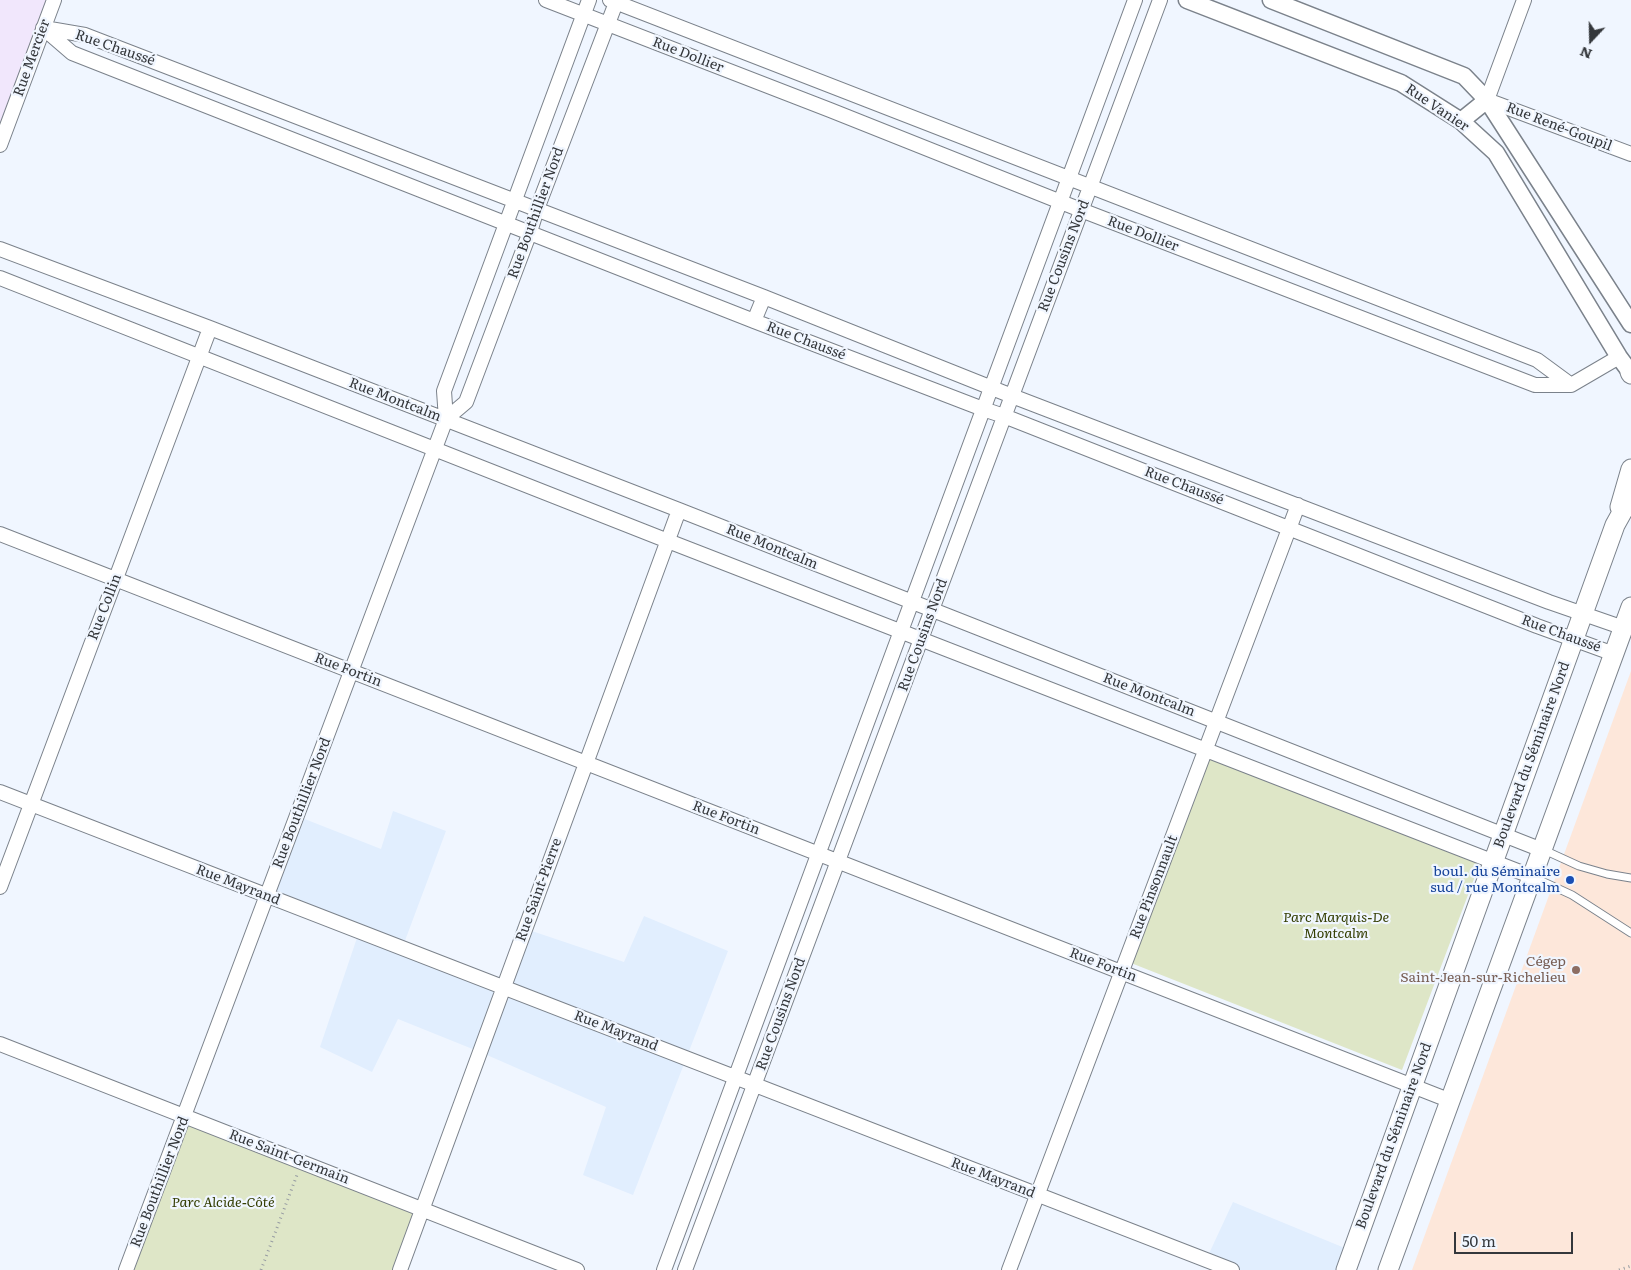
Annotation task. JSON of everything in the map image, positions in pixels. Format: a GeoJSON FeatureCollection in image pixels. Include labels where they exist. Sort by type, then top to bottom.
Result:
{"type":"FeatureCollection","features":[{"type":"Feature","properties":{"kind":"main road"},"geometry":{"type":"LineString","coordinates":[[1623,522],[1631,469]]}},
{"type":"Feature","properties":{"kind":"main road","name":"Boulevard du Séminaire Nord"},"geometry":{"type":"LineString","coordinates":[[1346,1270],[1574,639],[1623,522],[1631,496]]}},
{"type":"Feature","properties":{"kind":"main road"},"geometry":{"type":"LineString","coordinates":[[1388,1270],[1631,607]]}},
{"type":"Feature","properties":{"kind":"street","name":"Rue Mercier"},"geometry":{"type":"LineString","coordinates":[[0,144],[54,0]]}},
{"type":"Feature","properties":{"kind":"street","name":"Rue Dollier"},"geometry":{"type":"LineString","coordinates":[[546,0],[1535,385],[1572,384],[1618,357]]}},
{"type":"Feature","properties":{"kind":"street","name":"Rue Bouthillier Nord"},"geometry":{"type":"LineString","coordinates":[[126,1270],[446,420],[444,391],[508,223],[514,200],[585,15],[589,0]]}},
{"type":"Feature","properties":{"kind":"street","name":"Rue Cousins Nord"},"geometry":{"type":"LineString","coordinates":[[664,1270],[1135,0]]}},
{"type":"Feature","properties":{"kind":"street","name":"Rue Cousins Nord"},"geometry":{"type":"LineString","coordinates":[[686,1270],[1160,0]]}},
{"type":"Feature","properties":{"kind":"street","name":"Rue Vanier"},"geometry":{"type":"LineString","coordinates":[[1187,0],[1401,83],[1461,121],[1496,153],[1618,357],[1631,373]]}},
{"type":"Feature","properties":{"kind":"street"},"geometry":{"type":"LineString","coordinates":[[1271,0],[1464,76],[1487,100],[1631,324]]}},
{"type":"Feature","properties":{"kind":"street"},"geometry":{"type":"LineString","coordinates":[[1461,121],[1487,100],[1524,0]]}},
{"type":"Feature","properties":{"kind":"street","name":"Rue Dollier"},"geometry":{"type":"LineString","coordinates":[[614,1],[838,90],[1537,360],[1572,384]]}},
{"type":"Feature","properties":{"kind":"street","name":"Rue Bouthillier Nord"},"geometry":{"type":"LineString","coordinates":[[446,420],[466,402],[614,1]]}},
{"type":"Feature","properties":{"kind":"street","name":"Rue Chaussé"},"geometry":{"type":"LineString","coordinates":[[43,28],[84,34],[764,297],[1012,396],[1549,602],[1624,628]]}},
{"type":"Feature","properties":{"kind":"street","name":"Rue Chaussé"},"geometry":{"type":"LineString","coordinates":[[43,28],[72,53],[754,321],[983,410],[1004,416],[1614,654]]}},
{"type":"Feature","properties":{"kind":"street"},"geometry":{"type":"LineString","coordinates":[[830,110],[838,90]]}},
{"type":"Feature","properties":{"kind":"street","name":"Rue René-Goupil"},"geometry":{"type":"LineString","coordinates":[[1487,100],[1631,154]]}},
{"type":"Feature","properties":{"kind":"street"},"geometry":{"type":"LineString","coordinates":[[278,134],[287,112]]}},
{"type":"Feature","properties":{"kind":"street","name":"Rue Montcalm"},"geometry":{"type":"LineString","coordinates":[[0,249],[210,328],[679,510],[1542,850]]}},
{"type":"Feature","properties":{"kind":"street"},"geometry":{"type":"LineString","coordinates":[[0,278],[921,640],[1533,877]]}},
{"type":"Feature","properties":{"kind":"street","name":"Rue Chaussé"},"geometry":{"type":"LineString","coordinates":[[754,321],[764,297]]}},
{"type":"Feature","properties":{"kind":"street"},"geometry":{"type":"LineString","coordinates":[[1374,323],[1382,300]]}},
{"type":"Feature","properties":{"kind":"street","name":"Rue Collin"},"geometry":{"type":"LineString","coordinates":[[0,887],[210,328]]}},
{"type":"Feature","properties":{"kind":"street","name":"Rue Pinsonnault"},"geometry":{"type":"LineString","coordinates":[[1010,1270],[1298,505]]}},
{"type":"Feature","properties":{"kind":"street","name":"Rue Saint-Pierre"},"geometry":{"type":"LineString","coordinates":[[400,1270],[679,510]]}},
{"type":"Feature","properties":{"kind":"street","name":"Rue Fortin"},"geometry":{"type":"LineString","coordinates":[[0,534],[1451,1101]]}},
{"type":"Feature","properties":{"kind":"street","name":"Rue Mayrand"},"geometry":{"type":"LineString","coordinates":[[0,792],[1232,1270]]}},
{"type":"Feature","properties":{"kind":"street","name":"Rue Saint-Germain"},"geometry":{"type":"LineString","coordinates":[[0,1044],[578,1270]]}},
{"type":"Feature","properties":{"kind":"lane"},"geometry":{"type":"LineString","coordinates":[[1542,850],[1579,866],[1631,878]]}},
{"type":"Feature","properties":{"kind":"lane"},"geometry":{"type":"LineString","coordinates":[[1533,877],[1572,894],[1631,934]]}},
{"type":"Feature","properties":{"kind":"path"},"geometry":{"type":"LineString","coordinates":[[261,1270],[302,1162]]}},
{"type":"Feature","properties":{"kind":"path"},"geometry":{"type":"LineString","coordinates":[[1619,1270],[1631,1266]]}},
{"type":"Feature","properties":{"kind":"shaded area"},"geometry":{"type":"Polygon","coordinates":[[[0,0],[54,0],[0,145],[0,0]]]}},
{"type":"Feature","properties":{"kind":"shaded area","name":"Cégep Saint-Jean-sur-Richelieu"},"geometry":{"type":"Polygon","coordinates":[[[1631,671],[1631,1270],[1412,1270],[1631,671]]]}},
{"type":"Feature","properties":{"kind":"shaded area"},"geometry":{"type":"Polygon","coordinates":[[[393,811],[446,831],[400,954],[503,987],[517,926],[624,962],[644,916],[728,951],[633,1195],[583,1175],[606,1107],[480,1052],[398,1019],[372,1072],[320,1047],[359,932],[267,896],[297,816],[381,849],[393,811]]]}},
{"type":"Feature","properties":{"kind":"shaded area"},"geometry":{"type":"Polygon","coordinates":[[[1233,1202],[1352,1251],[1346,1270],[1232,1270],[1206,1260],[1233,1202]]]}},
{"type":"Feature","properties":{"kind":"green space","name":"Parc Marquis-De Montcalm"},"geometry":{"type":"Polygon","coordinates":[[[1208,758],[1480,863],[1402,1070],[1131,963],[1208,758]]]}},
{"type":"Feature","properties":{"kind":"green space","name":"Parc Alcide-Côté"},"geometry":{"type":"Polygon","coordinates":[[[184,1116],[422,1209],[400,1270],[126,1270],[184,1116]]]}},
{"type":"Feature","properties":{"kind":"place","name":"boul. du Séminaire sud / rue Montcalm"},"geometry":{"type":"Point","coordinates":[1570,880]}},
{"type":"Feature","properties":{"kind":"place","name":"Cégep Saint-Jean-sur-Richelieu"},"geometry":{"type":"Point","coordinates":[1576,970]}}]}
